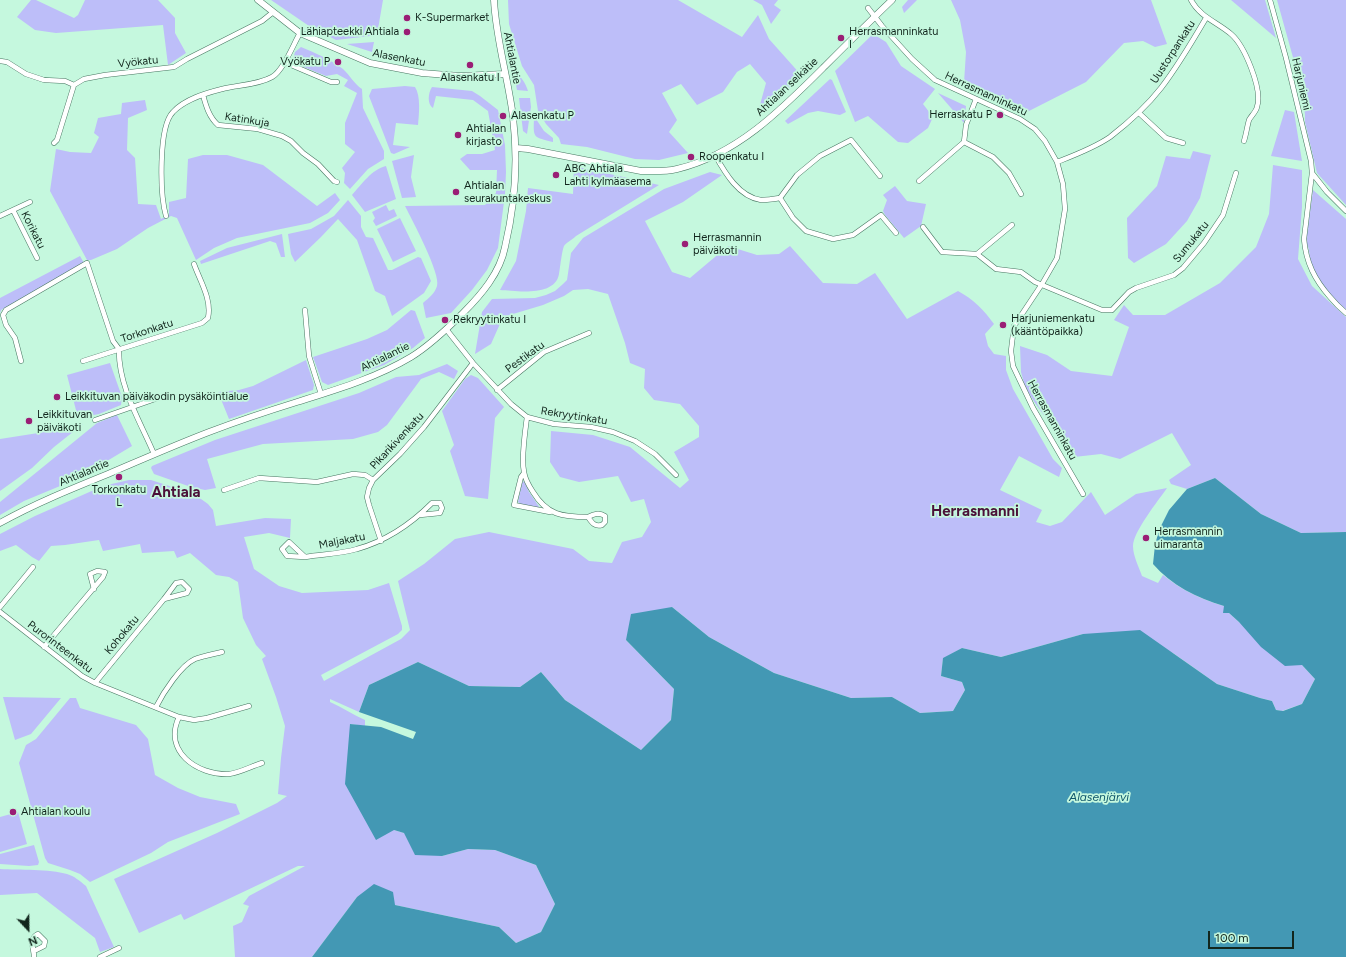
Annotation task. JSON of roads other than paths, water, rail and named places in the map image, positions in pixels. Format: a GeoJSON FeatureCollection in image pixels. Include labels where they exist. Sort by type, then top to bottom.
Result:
{"type":"FeatureCollection","features":[{"type":"Feature","properties":{"kind":"main road","name":"Alasenkatu"},"geometry":{"type":"LineString","coordinates":[[258,0],[272,13],[300,34],[370,63],[422,73],[460,76],[505,74]]}},
{"type":"Feature","properties":{"kind":"main road","name":"Ahtialantie"},"geometry":{"type":"LineString","coordinates":[[0,523],[19,512],[60,494],[208,432],[379,373],[412,356],[446,329],[472,305],[498,268],[505,249],[512,210],[516,148],[513,114],[496,30],[494,0]]}},
{"type":"Feature","properties":{"kind":"main road","name":"Ahtialan selkätie"},"geometry":{"type":"LineString","coordinates":[[516,148],[542,151],[640,170],[676,170],[694,164],[715,155],[755,130],[788,103],[892,0]]}},
{"type":"Feature","properties":{"kind":"street"},"geometry":{"type":"LineString","coordinates":[[1191,0],[1206,18],[1231,34],[1241,46],[1253,72],[1258,90],[1258,107],[1249,121],[1244,141]]}},
{"type":"Feature","properties":{"kind":"street","name":"Harjuniemi"},"geometry":{"type":"LineString","coordinates":[[1270,0],[1311,161],[1312,173],[1304,239],[1308,263],[1322,288],[1346,313]]}},
{"type":"Feature","properties":{"kind":"street","name":"Herrasmanninkatu"},"geometry":{"type":"LineString","coordinates":[[868,8],[912,59],[935,80],[1020,119],[1035,129],[1045,141],[1057,162],[1063,184],[1065,209],[1057,258],[1042,284],[1014,326],[1011,351],[1013,366],[1033,408],[1083,494]]}},
{"type":"Feature","properties":{"kind":"street","name":"Vyökatu"},"geometry":{"type":"LineString","coordinates":[[74,85],[84,79],[105,75],[174,67],[262,21],[272,13]]}},
{"type":"Feature","properties":{"kind":"street","name":"Uustorpankatu"},"geometry":{"type":"LineString","coordinates":[[1057,162],[1089,149],[1109,137],[1138,113],[1161,89],[1176,68],[1206,18]]}},
{"type":"Feature","properties":{"kind":"street"},"geometry":{"type":"LineString","coordinates":[[166,216],[162,193],[162,152],[165,131],[172,112],[179,106],[203,95],[273,77],[279,71],[300,34]]}},
{"type":"Feature","properties":{"kind":"street"},"geometry":{"type":"LineString","coordinates":[[0,61],[7,62],[26,74],[44,80],[66,81],[74,85],[57,140],[54,143]]}},
{"type":"Feature","properties":{"kind":"street"},"geometry":{"type":"LineString","coordinates":[[284,62],[331,82],[337,82]]}},
{"type":"Feature","properties":{"kind":"street","name":"Katinkuja"},"geometry":{"type":"LineString","coordinates":[[203,95],[209,114],[213,121],[218,125],[258,129],[282,136],[291,141],[303,153],[318,164],[334,181],[337,182]]}},
{"type":"Feature","properties":{"kind":"street"},"geometry":{"type":"LineString","coordinates":[[920,181],[964,142],[966,125],[976,99]]}},
{"type":"Feature","properties":{"kind":"street"},"geometry":{"type":"LineString","coordinates":[[1138,113],[1166,138],[1183,143]]}},
{"type":"Feature","properties":{"kind":"street"},"geometry":{"type":"LineString","coordinates":[[715,155],[728,176],[742,193],[760,200],[780,198],[797,175],[820,156],[851,140],[880,176]]}},
{"type":"Feature","properties":{"kind":"street"},"geometry":{"type":"LineString","coordinates":[[964,142],[993,157],[1009,173],[1021,194]]}},
{"type":"Feature","properties":{"kind":"street","name":"Sumukatu"},"geometry":{"type":"LineString","coordinates":[[1042,284],[1102,310],[1112,310],[1129,292],[1174,274],[1183,268],[1204,243],[1223,215],[1236,173]]}},
{"type":"Feature","properties":{"kind":"street","name":"Harjuniemi"},"geometry":{"type":"LineString","coordinates":[[1312,173],[1327,192],[1346,211]]}},
{"type":"Feature","properties":{"kind":"street"},"geometry":{"type":"LineString","coordinates":[[780,198],[793,218],[806,231],[833,239],[853,235],[881,215],[896,233]]}},
{"type":"Feature","properties":{"kind":"street"},"geometry":{"type":"LineString","coordinates":[[0,216],[30,202]]}},
{"type":"Feature","properties":{"kind":"street","name":"Korikatu"},"geometry":{"type":"LineString","coordinates":[[14,210],[37,258]]}},
{"type":"Feature","properties":{"kind":"street"},"geometry":{"type":"LineString","coordinates":[[978,254],[1012,225]]}},
{"type":"Feature","properties":{"kind":"street"},"geometry":{"type":"LineString","coordinates":[[923,227],[942,252],[978,254],[996,269],[1021,272],[1035,282],[1042,284]]}},
{"type":"Feature","properties":{"kind":"street"},"geometry":{"type":"LineString","coordinates":[[21,361],[15,338],[6,325],[3,315],[6,310],[87,264],[113,342],[119,349],[83,361]]}},
{"type":"Feature","properties":{"kind":"street","name":"Torkonkatu"},"geometry":{"type":"LineString","coordinates":[[154,454],[133,406],[121,373],[119,349],[202,323],[208,318],[210,310],[208,302],[194,264]]}},
{"type":"Feature","properties":{"kind":"street"},"geometry":{"type":"LineString","coordinates":[[306,310],[309,356],[321,394]]}},
{"type":"Feature","properties":{"kind":"street","name":"Rekryytinkatu"},"geometry":{"type":"LineString","coordinates":[[446,329],[497,390],[527,417],[554,424],[591,427],[613,432],[635,441],[655,454],[676,475]]}},
{"type":"Feature","properties":{"kind":"street","name":"Pestikatu"},"geometry":{"type":"LineString","coordinates":[[497,390],[544,352],[588,333]]}},
{"type":"Feature","properties":{"kind":"street","name":"Pikarikivenkatu"},"geometry":{"type":"LineString","coordinates":[[381,541],[367,497],[373,480],[400,454],[424,427],[473,363]]}},
{"type":"Feature","properties":{"kind":"street"},"geometry":{"type":"LineString","coordinates":[[95,420],[161,397]]}},
{"type":"Feature","properties":{"kind":"street"},"geometry":{"type":"LineString","coordinates":[[527,417],[524,447],[524,473],[528,485],[542,505],[552,512]]}},
{"type":"Feature","properties":{"kind":"street"},"geometry":{"type":"LineString","coordinates":[[524,473],[521,478],[514,505],[573,517],[588,518]]}},
{"type":"Feature","properties":{"kind":"street"},"geometry":{"type":"LineString","coordinates":[[224,490],[259,478],[317,482],[354,474],[365,475],[373,480]]}},
{"type":"Feature","properties":{"kind":"street","name":"Maljakatu"},"geometry":{"type":"LineString","coordinates":[[305,557],[288,542],[282,549],[288,556],[305,557],[356,550],[381,541],[420,515]]}},
{"type":"Feature","properties":{"kind":"street"},"geometry":{"type":"LineString","coordinates":[[0,607],[33,567]]}},
{"type":"Feature","properties":{"kind":"street","name":"Kohokatu"},"geometry":{"type":"LineString","coordinates":[[95,683],[176,583],[182,582],[189,589],[187,593],[164,599]]}},
{"type":"Feature","properties":{"kind":"street"},"geometry":{"type":"LineString","coordinates":[[44,648],[94,589]]}},
{"type":"Feature","properties":{"kind":"street","name":"Purorinteenkatu"},"geometry":{"type":"LineString","coordinates":[[0,612],[44,648],[82,676],[95,683],[179,716],[194,720],[207,718],[249,706]]}},
{"type":"Feature","properties":{"kind":"street"},"geometry":{"type":"LineString","coordinates":[[156,707],[165,690],[188,663],[195,659],[222,652]]}},
{"type":"Feature","properties":{"kind":"street"},"geometry":{"type":"LineString","coordinates":[[179,716],[174,727],[178,749],[184,758],[195,766],[211,772],[230,774],[262,763]]}},
{"type":"Feature","properties":{"kind":"street"},"geometry":{"type":"LineString","coordinates":[[100,957],[119,948]]}},
{"type":"Feature","properties":{"kind":"street"},"geometry":{"type":"LineString","coordinates":[[34,951],[34,957]]}},
{"type":"Feature","properties":{"kind":"water","name":"Alasenjärvi"},"geometry":{"type":"Polygon","coordinates":[[[1215,478],[1261,514],[1301,533],[1346,532],[1346,957],[312,957],[357,897],[374,884],[393,892],[395,905],[499,927],[516,943],[541,932],[555,904],[536,865],[495,850],[468,849],[442,856],[415,855],[404,833],[394,830],[376,840],[345,784],[350,724],[381,727],[413,739],[416,732],[359,712],[369,685],[418,662],[469,686],[520,687],[541,672],[565,700],[641,750],[671,720],[674,689],[626,640],[631,614],[672,607],[709,637],[774,673],[851,698],[892,697],[920,713],[953,711],[965,690],[962,682],[941,676],[943,658],[962,648],[1001,657],[1083,634],[1140,630],[1217,684],[1272,701],[1276,710],[1283,711],[1302,704],[1315,679],[1302,665],[1285,666],[1261,647],[1229,613],[1223,613],[1224,606],[1194,595],[1185,590],[1160,572],[1153,564],[1155,545],[1159,530],[1169,510],[1187,489],[1215,478]]]}},
{"type":"Feature","properties":{"kind":"place","name":"K-Supermarket"},"geometry":{"type":"Point","coordinates":[407,18]}},
{"type":"Feature","properties":{"kind":"place","name":"Lähiapteekki Ahtiala"},"geometry":{"type":"Point","coordinates":[407,32]}},
{"type":"Feature","properties":{"kind":"place","name":"Herrasmanninkatu I"},"geometry":{"type":"Point","coordinates":[841,38]}},
{"type":"Feature","properties":{"kind":"place","name":"Vyökatu P"},"geometry":{"type":"Point","coordinates":[338,62]}},
{"type":"Feature","properties":{"kind":"place","name":"Alasenkatu I"},"geometry":{"type":"Point","coordinates":[470,65]}},
{"type":"Feature","properties":{"kind":"place","name":"Herraskatu P"},"geometry":{"type":"Point","coordinates":[1000,115]}},
{"type":"Feature","properties":{"kind":"place","name":"Alasenkatu P"},"geometry":{"type":"Point","coordinates":[503,116]}},
{"type":"Feature","properties":{"kind":"place","name":"Ahtialan kirjasto"},"geometry":{"type":"Point","coordinates":[458,135]}},
{"type":"Feature","properties":{"kind":"place","name":"Roopenkatu I"},"geometry":{"type":"Point","coordinates":[691,157]}},
{"type":"Feature","properties":{"kind":"place","name":"ABC Ahtiala Lahti kylmäasema"},"geometry":{"type":"Point","coordinates":[556,175]}},
{"type":"Feature","properties":{"kind":"place","name":"Ahtialan seurakuntakeskus"},"geometry":{"type":"Point","coordinates":[456,192]}},
{"type":"Feature","properties":{"kind":"place","name":"Herrasmannin päiväkoti"},"geometry":{"type":"Point","coordinates":[685,244]}},
{"type":"Feature","properties":{"kind":"place","name":"Rekryytinkatu I"},"geometry":{"type":"Point","coordinates":[445,320]}},
{"type":"Feature","properties":{"kind":"place","name":"Harjuniemenkatu (kääntöpaikka)"},"geometry":{"type":"Point","coordinates":[1003,325]}},
{"type":"Feature","properties":{"kind":"place","name":"Leikkituvan päiväkodin pysäköintialue"},"geometry":{"type":"Point","coordinates":[57,397]}},
{"type":"Feature","properties":{"kind":"place","name":"Leikkituvan päiväkoti"},"geometry":{"type":"Point","coordinates":[29,421]}},
{"type":"Feature","properties":{"kind":"place","name":"Torkonkatu L"},"geometry":{"type":"Point","coordinates":[119,477]}},
{"type":"Feature","properties":{"kind":"place","name":"Herrasmannin uimaranta"},"geometry":{"type":"Point","coordinates":[1146,538]}},
{"type":"Feature","properties":{"kind":"place","name":"Ahtialan koulu"},"geometry":{"type":"Point","coordinates":[13,812]}},
{"type":"Feature","properties":{"kind":"district","name":"Ahtiala"},"geometry":{"type":"Point","coordinates":[176,493]}},
{"type":"Feature","properties":{"kind":"district","name":"Herrasmanni"},"geometry":{"type":"Point","coordinates":[975,512]}}]}
